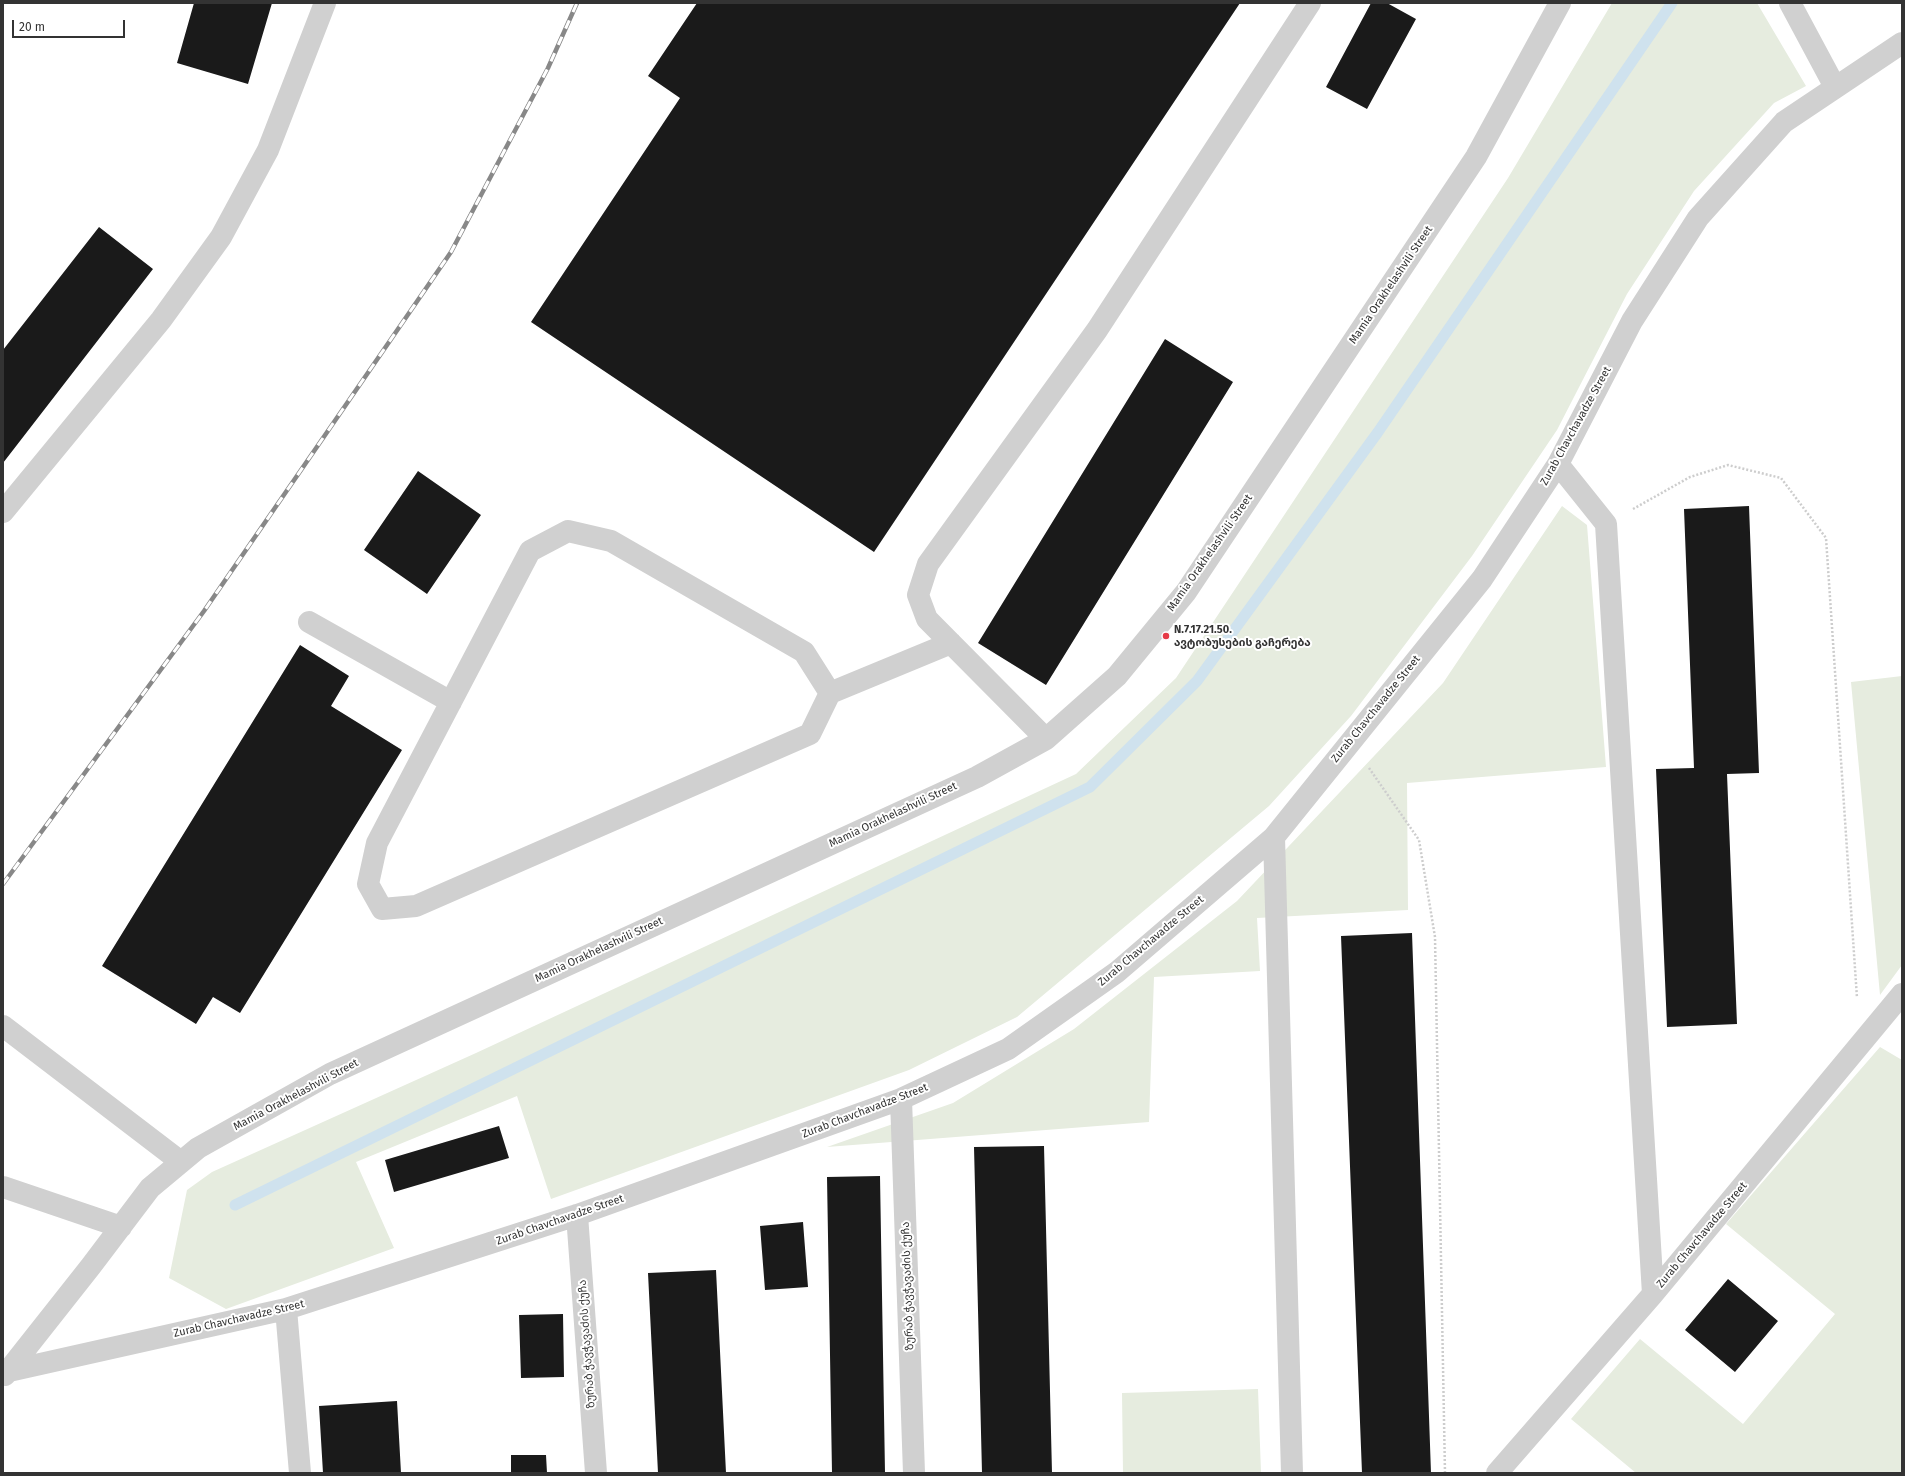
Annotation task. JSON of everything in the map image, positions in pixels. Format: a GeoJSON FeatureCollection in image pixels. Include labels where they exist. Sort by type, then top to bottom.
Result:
{"type":"FeatureCollection","features":[{"type":"Feature","properties":{"kind":"street"},"geometry":{"type":"LineString","coordinates":[[3,512],[161,320],[221,237],[268,150],[324,3]]}},
{"type":"Feature","properties":{"kind":"street"},"geometry":{"type":"LineString","coordinates":[[1046,739],[927,619],[918,595],[928,564],[1097,330],[1310,3]]}},
{"type":"Feature","properties":{"kind":"street","name":"Mamia Orakhelashvili Street"},"geometry":{"type":"LineString","coordinates":[[6,1374],[150,1188],[198,1148],[330,1074],[977,777],[1046,739],[1117,676],[1186,592],[1476,157],[1560,3]]}},
{"type":"Feature","properties":{"kind":"street"},"geometry":{"type":"LineString","coordinates":[[1790,3],[1835,87]]}},
{"type":"Feature","properties":{"kind":"street","name":"Zurab Chavchavadze Street"},"geometry":{"type":"LineString","coordinates":[[6,1374],[286,1309],[577,1215],[901,1099],[1008,1049],[1117,972],[1274,837],[1482,579],[1558,464],[1632,321],[1698,218],[1784,122],[1902,43]]}},
{"type":"Feature","properties":{"kind":"street"},"geometry":{"type":"LineString","coordinates":[[1558,464],[1606,524],[1653,1294]]}},
{"type":"Feature","properties":{"kind":"street"},"geometry":{"type":"LineString","coordinates":[[830,693],[804,652],[612,541],[568,531],[530,551],[377,843],[368,884],[382,909],[416,906],[810,734],[830,693],[951,643]]}},
{"type":"Feature","properties":{"kind":"street"},"geometry":{"type":"LineString","coordinates":[[309,622],[450,702]]}},
{"type":"Feature","properties":{"kind":"street"},"geometry":{"type":"LineString","coordinates":[[1274,837],[1292,1473]]}},
{"type":"Feature","properties":{"kind":"street","name":"Zurab Chavchavadze Street"},"geometry":{"type":"LineString","coordinates":[[1497,1473],[1653,1294],[1902,994]]}},
{"type":"Feature","properties":{"kind":"street"},"geometry":{"type":"LineString","coordinates":[[3,1026],[181,1162]]}},
{"type":"Feature","properties":{"kind":"street","name":"ზურაბ ჭავჭავაძის ქუჩა"},"geometry":{"type":"LineString","coordinates":[[901,1099],[914,1473]]}},
{"type":"Feature","properties":{"kind":"street"},"geometry":{"type":"LineString","coordinates":[[3,1187],[121,1227]]}},
{"type":"Feature","properties":{"kind":"street","name":"ზურაბ ჭავჭავაძის ქუჩა"},"geometry":{"type":"LineString","coordinates":[[577,1215],[596,1473]]}},
{"type":"Feature","properties":{"kind":"street"},"geometry":{"type":"LineString","coordinates":[[286,1309],[300,1473]]}},
{"type":"Feature","properties":{"kind":"path"},"geometry":{"type":"LineString","coordinates":[[1606,524],[1690,477],[1728,465],[1781,478],[1826,538],[1860,1044]]}},
{"type":"Feature","properties":{"kind":"path"},"geometry":{"type":"LineString","coordinates":[[1350,742],[1419,840],[1434,937],[1445,1473]]}},
{"type":"Feature","properties":{"kind":"shaded area"},"geometry":{"type":"Polygon","coordinates":[[[1612,3],[1757,3],[1806,86],[1774,103],[1694,191],[1627,294],[1557,430],[1472,556],[1351,716],[1269,806],[1017,1017],[909,1070],[551,1199],[517,1096],[356,1162],[394,1248],[226,1309],[169,1278],[187,1190],[212,1172],[476,1053],[1076,774],[1176,678],[1508,178],[1612,3]]]}},
{"type":"Feature","properties":{"kind":"shaded area"},"geometry":{"type":"Polygon","coordinates":[[[1562,506],[1587,525],[1606,767],[1407,783],[1408,910],[1257,918],[1260,971],[1154,977],[1149,1122],[827,1147],[953,1103],[1074,1029],[1237,901],[1443,683],[1562,506]]]}},
{"type":"Feature","properties":{"kind":"shaded area"},"geometry":{"type":"Polygon","coordinates":[[[1902,676],[1902,965],[1880,995],[1851,682],[1902,676]]]}},
{"type":"Feature","properties":{"kind":"shaded area"},"geometry":{"type":"Polygon","coordinates":[[[1880,1047],[1902,1060],[1902,1473],[1636,1473],[1571,1419],[1640,1339],[1743,1424],[1835,1314],[1726,1224],[1880,1047]]]}},
{"type":"Feature","properties":{"kind":"shaded area"},"geometry":{"type":"Polygon","coordinates":[[[1258,1389],[1261,1473],[1123,1473],[1122,1393],[1258,1389]]]}},
{"type":"Feature","properties":{"kind":"building"},"geometry":{"type":"Polygon","coordinates":[[[194,3],[272,3],[248,84],[177,63],[194,3]]]}},
{"type":"Feature","properties":{"kind":"building"},"geometry":{"type":"Polygon","coordinates":[[[697,3],[1240,3],[874,552],[531,322],[680,98],[648,76],[697,3]]]}},
{"type":"Feature","properties":{"kind":"building"},"geometry":{"type":"Polygon","coordinates":[[[1371,3],[1387,3],[1416,19],[1367,109],[1326,87],[1371,3]]]}},
{"type":"Feature","properties":{"kind":"building"},"geometry":{"type":"Polygon","coordinates":[[[99,227],[153,269],[3,463],[3,350],[99,227]]]}},
{"type":"Feature","properties":{"kind":"building"},"geometry":{"type":"Polygon","coordinates":[[[1165,339],[1233,382],[1046,685],[978,643],[1165,339]]]}},
{"type":"Feature","properties":{"kind":"building"},"geometry":{"type":"Polygon","coordinates":[[[418,471],[481,515],[427,594],[364,550],[418,471]]]}},
{"type":"Feature","properties":{"kind":"building"},"geometry":{"type":"Polygon","coordinates":[[[1749,506],[1759,773],[1727,774],[1737,1024],[1667,1027],[1656,769],[1694,768],[1684,509],[1749,506]]]}},
{"type":"Feature","properties":{"kind":"building"},"geometry":{"type":"Polygon","coordinates":[[[300,645],[349,676],[331,706],[402,750],[240,1013],[213,997],[196,1024],[102,966],[300,645]]]}},
{"type":"Feature","properties":{"kind":"building"},"geometry":{"type":"Polygon","coordinates":[[[1412,933],[1431,1473],[1362,1473],[1341,936],[1412,933]]]}},
{"type":"Feature","properties":{"kind":"building"},"geometry":{"type":"Polygon","coordinates":[[[499,1126],[509,1158],[394,1192],[385,1160],[499,1126]]]}},
{"type":"Feature","properties":{"kind":"building"},"geometry":{"type":"Polygon","coordinates":[[[1044,1146],[1052,1473],[982,1473],[974,1147],[1044,1146]]]}},
{"type":"Feature","properties":{"kind":"building"},"geometry":{"type":"Polygon","coordinates":[[[880,1176],[885,1473],[832,1473],[827,1177],[880,1176]]]}},
{"type":"Feature","properties":{"kind":"building"},"geometry":{"type":"Polygon","coordinates":[[[803,1222],[808,1287],[765,1290],[760,1226],[803,1222]]]}},
{"type":"Feature","properties":{"kind":"building"},"geometry":{"type":"Polygon","coordinates":[[[716,1270],[726,1473],[658,1473],[648,1273],[716,1270]]]}},
{"type":"Feature","properties":{"kind":"building"},"geometry":{"type":"Polygon","coordinates":[[[1728,1279],[1778,1321],[1735,1372],[1685,1330],[1728,1279]]]}},
{"type":"Feature","properties":{"kind":"building"},"geometry":{"type":"Polygon","coordinates":[[[563,1314],[564,1377],[521,1378],[519,1315],[563,1314]]]}},
{"type":"Feature","properties":{"kind":"building"},"geometry":{"type":"Polygon","coordinates":[[[397,1401],[401,1473],[323,1473],[319,1406],[397,1401]]]}},
{"type":"Feature","properties":{"kind":"building"},"geometry":{"type":"Polygon","coordinates":[[[511,1455],[546,1455],[547,1473],[511,1473],[511,1455]]]}},
{"type":"Feature","properties":{"kind":"waterway"},"geometry":{"type":"LineString","coordinates":[[235,1205],[1090,787],[1197,681],[1378,432],[1672,3]]}},
{"type":"Feature","properties":{"kind":"railway"},"geometry":{"type":"LineString","coordinates":[[3,884],[204,611],[451,252],[548,68],[577,3]]}},
{"type":"Feature","properties":{"kind":"place","name":"N.7.17.21.50. ავტობუსების გაჩერება"},"geometry":{"type":"Point","coordinates":[1166,636]}}]}
